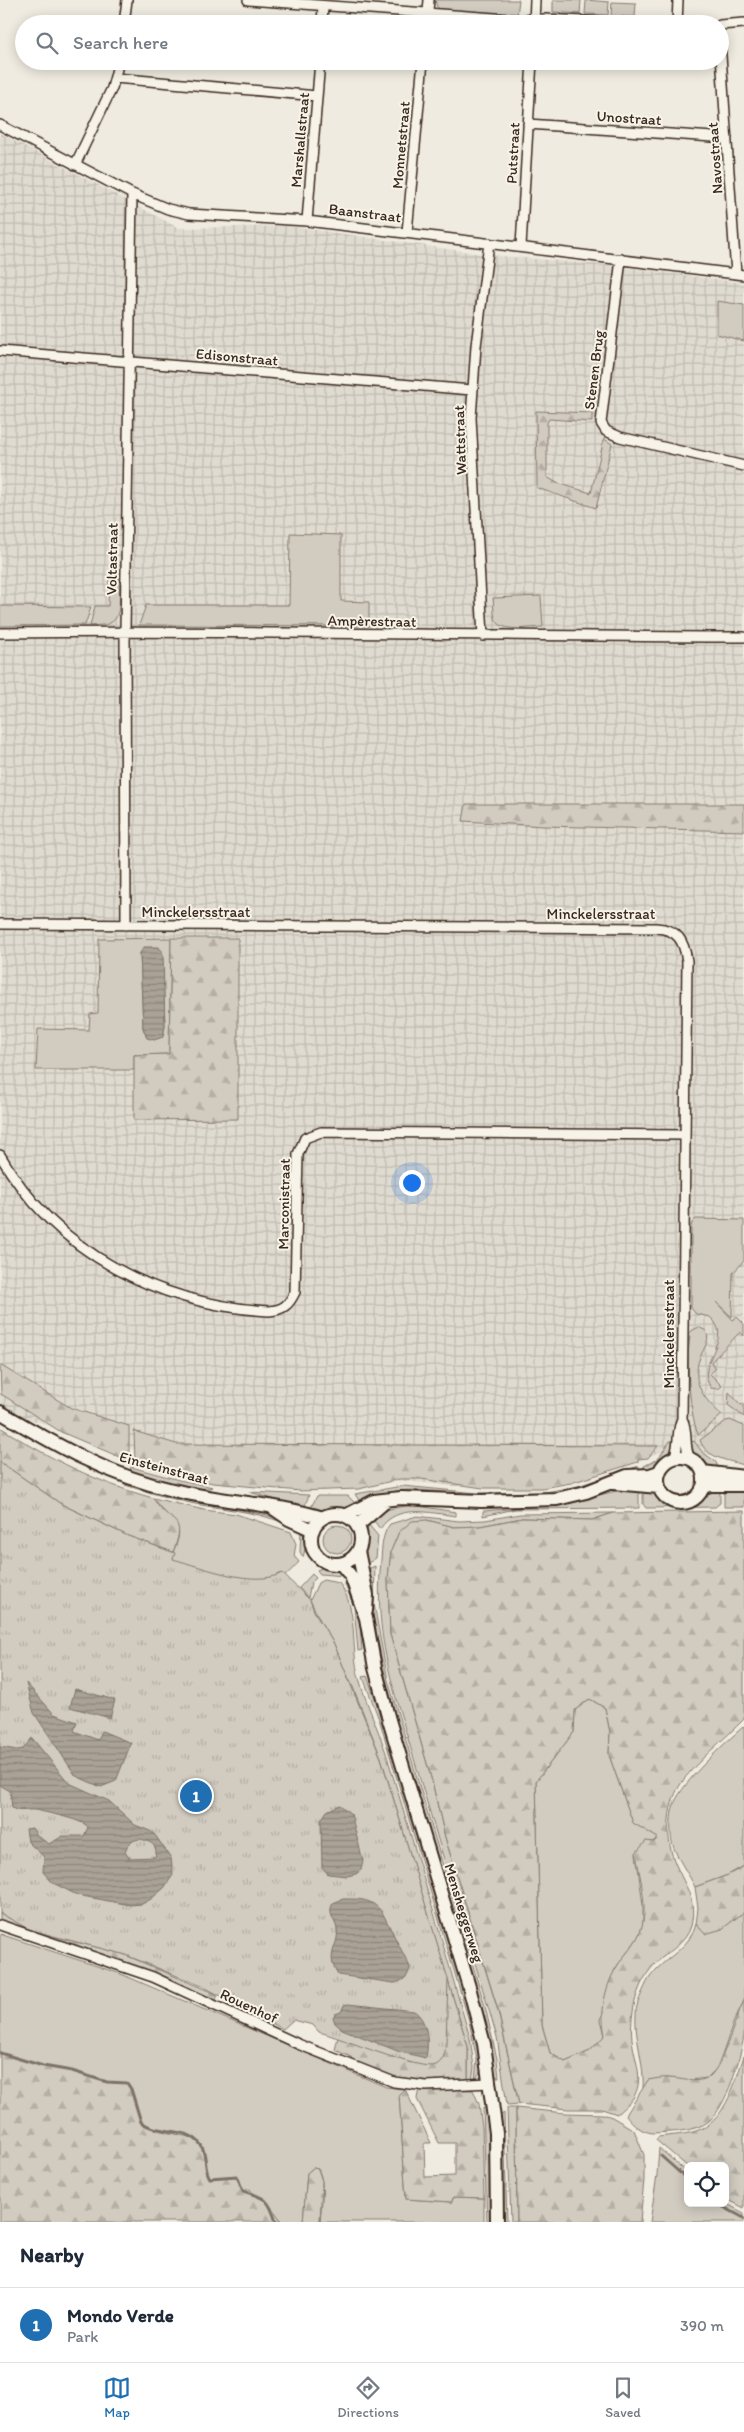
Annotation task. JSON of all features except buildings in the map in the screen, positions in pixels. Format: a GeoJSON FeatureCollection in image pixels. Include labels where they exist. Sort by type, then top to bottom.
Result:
{"type":"FeatureCollection","features":[{"type":"Feature","properties":{"kind":"main road","name":"Einsteinstraat"},"geometry":{"type":"LineString","coordinates":[[0,1412],[76,1456],[126,1477],[173,1490],[273,1508],[293,1509],[323,1518]]}},
{"type":"Feature","properties":{"kind":"main road"},"geometry":{"type":"LineString","coordinates":[[674,1458],[690,1458],[698,1464],[702,1472],[702,1488],[696,1497],[680,1503],[665,1496],[659,1487],[659,1472],[665,1463],[674,1458]]}},
{"type":"Feature","properties":{"kind":"main road"},"geometry":{"type":"LineString","coordinates":[[345,1516],[374,1501],[411,1498],[460,1501],[546,1501],[573,1496],[613,1483],[627,1476],[650,1475],[659,1472]]}},
{"type":"Feature","properties":{"kind":"main road"},"geometry":{"type":"LineString","coordinates":[[702,1472],[744,1477]]}},
{"type":"Feature","properties":{"kind":"main road"},"geometry":{"type":"LineString","coordinates":[[613,1483],[659,1487]]}},
{"type":"Feature","properties":{"kind":"main road"},"geometry":{"type":"LineString","coordinates":[[702,1488],[710,1485],[744,1485]]}},
{"type":"Feature","properties":{"kind":"main road"},"geometry":{"type":"LineString","coordinates":[[357,1526],[387,1500]]}},
{"type":"Feature","properties":{"kind":"main road","name":"Einsteinstraat"},"geometry":{"type":"LineString","coordinates":[[273,1508],[289,1519],[313,1530]]}},
{"type":"Feature","properties":{"kind":"main road"},"geometry":{"type":"LineString","coordinates":[[338,1514],[345,1516],[357,1526],[361,1543],[354,1557],[341,1564],[333,1564],[318,1557],[312,1544],[313,1530],[323,1518],[338,1514]]}},
{"type":"Feature","properties":{"kind":"main road","name":"Mensheggerweg"},"geometry":{"type":"LineString","coordinates":[[358,1551],[367,1595],[366,1618]]}},
{"type":"Feature","properties":{"kind":"main road","name":"Mensheggerweg"},"geometry":{"type":"LineString","coordinates":[[341,1564],[351,1576],[366,1618],[375,1668],[389,1720],[470,1987],[484,2044],[496,2133],[497,2222]]}},
{"type":"Feature","properties":{"kind":"street"},"geometry":{"type":"LineString","coordinates":[[125,15],[127,0]]}},
{"type":"Feature","properties":{"kind":"street"},"geometry":{"type":"LineString","coordinates":[[248,0],[323,6],[395,15]]}},
{"type":"Feature","properties":{"kind":"street"},"geometry":{"type":"LineString","coordinates":[[427,15],[429,0]]}},
{"type":"Feature","properties":{"kind":"street"},"geometry":{"type":"LineString","coordinates":[[534,15],[535,0]]}},
{"type":"Feature","properties":{"kind":"street"},"geometry":{"type":"LineString","coordinates":[[677,15],[678,0]]}},
{"type":"Feature","properties":{"kind":"street"},"geometry":{"type":"LineString","coordinates":[[322,15],[323,6]]}},
{"type":"Feature","properties":{"kind":"street"},"geometry":{"type":"LineString","coordinates":[[729,24],[744,23]]}},
{"type":"Feature","properties":{"kind":"street"},"geometry":{"type":"LineString","coordinates":[[75,165],[115,78],[117,70]]}},
{"type":"Feature","properties":{"kind":"street","name":"Marshallstraat"},"geometry":{"type":"LineString","coordinates":[[307,220],[319,70]]}},
{"type":"Feature","properties":{"kind":"street","name":"Monnetstraat"},"geometry":{"type":"LineString","coordinates":[[407,232],[422,70]]}},
{"type":"Feature","properties":{"kind":"street","name":"Putstraat"},"geometry":{"type":"LineString","coordinates":[[521,246],[531,70]]}},
{"type":"Feature","properties":{"kind":"street","name":"Navostraat"},"geometry":{"type":"LineString","coordinates":[[722,70],[740,274]]}},
{"type":"Feature","properties":{"kind":"street"},"geometry":{"type":"LineString","coordinates":[[115,78],[317,96]]}},
{"type":"Feature","properties":{"kind":"street","name":"Unostraat"},"geometry":{"type":"LineString","coordinates":[[528,124],[728,138]]}},
{"type":"Feature","properties":{"kind":"street","name":"Baanstraat"},"geometry":{"type":"LineString","coordinates":[[0,125],[132,194],[168,209],[189,214],[307,220],[740,274]]}},
{"type":"Feature","properties":{"kind":"street","name":"Voltastraat"},"geometry":{"type":"LineString","coordinates":[[126,925],[125,631],[132,194]]}},
{"type":"Feature","properties":{"kind":"street","name":"Wattstraat"},"geometry":{"type":"LineString","coordinates":[[483,636],[472,390],[489,243]]}},
{"type":"Feature","properties":{"kind":"street","name":"Stenen Brug"},"geometry":{"type":"LineString","coordinates":[[621,259],[602,423],[606,431],[620,437],[744,466]]}},
{"type":"Feature","properties":{"kind":"street","name":"Edisonstraat"},"geometry":{"type":"LineString","coordinates":[[0,351],[472,390]]}},
{"type":"Feature","properties":{"kind":"street","name":"Ampèrestraat"},"geometry":{"type":"LineString","coordinates":[[0,633],[125,631],[483,636],[744,637]]}},
{"type":"Feature","properties":{"kind":"street"},"geometry":{"type":"LineString","coordinates":[[0,924],[126,925]]}},
{"type":"Feature","properties":{"kind":"street","name":"Minckelersstraat"},"geometry":{"type":"LineString","coordinates":[[126,925],[656,928],[673,931],[684,943],[686,961],[682,1419],[678,1427],[677,1450],[674,1458]]}},
{"type":"Feature","properties":{"kind":"street","name":"Marconistraat"},"geometry":{"type":"LineString","coordinates":[[0,1155],[31,1200],[63,1234],[96,1257],[130,1277],[162,1291],[207,1304],[269,1311],[288,1305],[295,1292],[298,1154],[305,1138],[312,1134],[331,1132],[684,1135]]}},
{"type":"Feature","properties":{"kind":"street","name":"Minckelersstraat"},"geometry":{"type":"LineString","coordinates":[[682,1419],[687,1428],[687,1451],[690,1458]]}},
{"type":"Feature","properties":{"kind":"street","name":"Rouenhof"},"geometry":{"type":"LineString","coordinates":[[0,1925],[153,1977],[298,2044],[394,2082],[426,2086],[490,2083]]}},
{"type":"Feature","properties":{"kind":"shaded area"},"geometry":{"type":"Polygon","coordinates":[[[0,133],[179,228],[289,226],[489,255],[617,266],[744,283],[744,1464],[715,1455],[657,1453],[574,1482],[455,1486],[364,1477],[200,1469],[15,1415],[0,1404],[0,133]]]}},
{"type":"Feature","properties":{"kind":"shaded area"},"geometry":{"type":"Polygon","coordinates":[[[144,947],[159,947],[163,955],[165,1027],[163,1037],[154,1040],[147,1038],[143,1028],[140,953],[144,947]]]}},
{"type":"Feature","properties":{"kind":"shaded area"},"geometry":{"type":"Polygon","coordinates":[[[26,1683],[54,1714],[77,1722],[74,1731],[98,1740],[102,1731],[131,1743],[116,1781],[101,1787],[76,1776],[34,1713],[26,1683]]]}},
{"type":"Feature","properties":{"kind":"shaded area"},"geometry":{"type":"Polygon","coordinates":[[[75,1689],[115,1700],[110,1718],[70,1707],[75,1689]]]}},
{"type":"Feature","properties":{"kind":"shaded area"},"geometry":{"type":"Polygon","coordinates":[[[32,1738],[69,1783],[109,1801],[135,1825],[155,1835],[171,1858],[173,1875],[164,1888],[142,1904],[130,1905],[77,1895],[53,1883],[43,1872],[44,1857],[28,1842],[26,1829],[32,1828],[37,1836],[49,1844],[63,1836],[84,1836],[88,1827],[85,1824],[55,1814],[12,1808],[10,1791],[0,1785],[0,1747],[17,1750],[23,1749],[32,1738]],[[144,1840],[132,1841],[125,1852],[129,1858],[155,1857],[155,1847],[144,1840]]]}},
{"type":"Feature","properties":{"kind":"shaded area"},"geometry":{"type":"Polygon","coordinates":[[[340,1805],[351,1814],[363,1861],[361,1870],[356,1874],[347,1876],[328,1874],[322,1867],[321,1820],[327,1811],[340,1805]]]}},
{"type":"Feature","properties":{"kind":"shaded area"},"geometry":{"type":"Polygon","coordinates":[[[343,1899],[359,1899],[369,1902],[378,1907],[382,1912],[410,1967],[405,1978],[394,1983],[338,1975],[332,1961],[337,1929],[331,1907],[333,1903],[343,1899]]]}},
{"type":"Feature","properties":{"kind":"shaded area"},"geometry":{"type":"Polygon","coordinates":[[[344,2005],[414,2011],[419,2015],[425,2026],[426,2058],[400,2052],[342,2029],[335,2023],[333,2017],[341,2012],[344,2005]]]}},
{"type":"Feature","properties":{"kind":"green space"},"geometry":{"type":"Polygon","coordinates":[[[435,0],[519,0],[517,15],[438,10],[435,0]]]}},
{"type":"Feature","properties":{"kind":"green space"},"geometry":{"type":"Polygon","coordinates":[[[553,0],[581,0],[580,14],[553,12],[553,0]]]}},
{"type":"Feature","properties":{"kind":"green space"},"geometry":{"type":"Polygon","coordinates":[[[586,0],[609,2],[608,15],[585,14],[586,0]]]}},
{"type":"Feature","properties":{"kind":"green space"},"geometry":{"type":"Polygon","coordinates":[[[612,2],[636,3],[635,15],[611,15],[612,2]]]}},
{"type":"Feature","properties":{"kind":"green space"},"geometry":{"type":"Polygon","coordinates":[[[717,301],[744,305],[744,341],[717,334],[717,301]]]}},
{"type":"Feature","properties":{"kind":"green space"},"geometry":{"type":"Polygon","coordinates":[[[536,411],[592,413],[592,422],[549,419],[547,423],[547,477],[557,483],[591,493],[604,439],[612,444],[596,508],[537,488],[536,411]]]}},
{"type":"Feature","properties":{"kind":"green space"},"geometry":{"type":"Polygon","coordinates":[[[290,533],[341,535],[341,601],[369,602],[369,626],[139,625],[146,605],[289,605],[290,533]]]}},
{"type":"Feature","properties":{"kind":"green space"},"geometry":{"type":"Polygon","coordinates":[[[119,578],[119,610],[117,616],[108,624],[90,626],[95,606],[108,606],[109,579],[119,578]]]}},
{"type":"Feature","properties":{"kind":"green space"},"geometry":{"type":"Polygon","coordinates":[[[541,596],[543,627],[509,628],[498,623],[495,618],[493,598],[541,596]]]}},
{"type":"Feature","properties":{"kind":"green space"},"geometry":{"type":"Polygon","coordinates":[[[0,606],[91,607],[85,625],[0,626],[0,606]]]}},
{"type":"Feature","properties":{"kind":"green space"},"geometry":{"type":"Polygon","coordinates":[[[466,804],[744,804],[744,831],[543,826],[463,821],[466,804]]]}},
{"type":"Feature","properties":{"kind":"green space"},"geometry":{"type":"Polygon","coordinates":[[[171,938],[169,1054],[134,1055],[134,1070],[36,1070],[38,1029],[89,1030],[90,1014],[98,1013],[99,939],[171,938]],[[162,950],[140,953],[143,1028],[147,1038],[165,1027],[162,950]]]}},
{"type":"Feature","properties":{"kind":"green space"},"geometry":{"type":"Polygon","coordinates":[[[171,938],[238,938],[238,1119],[134,1120],[134,1055],[169,1054],[171,938]]]}},
{"type":"Feature","properties":{"kind":"green space"},"geometry":{"type":"Polygon","coordinates":[[[696,1219],[744,1220],[744,1261],[733,1273],[732,1317],[716,1302],[733,1320],[737,1317],[744,1324],[744,1336],[740,1332],[711,1362],[716,1368],[710,1374],[722,1386],[718,1389],[711,1388],[707,1378],[707,1369],[719,1334],[717,1326],[710,1317],[696,1314],[691,1308],[691,1227],[696,1219]]]}},
{"type":"Feature","properties":{"kind":"green space"},"geometry":{"type":"Polygon","coordinates":[[[699,1327],[706,1331],[708,1340],[698,1362],[697,1380],[703,1395],[722,1415],[698,1435],[690,1398],[688,1355],[691,1331],[699,1327]]]}},
{"type":"Feature","properties":{"kind":"green space"},"geometry":{"type":"Polygon","coordinates":[[[0,1365],[71,1408],[129,1426],[129,1461],[61,1432],[1,1394],[0,1365]]]}},
{"type":"Feature","properties":{"kind":"green space"},"geometry":{"type":"Polygon","coordinates":[[[729,1392],[741,1405],[744,1403],[744,1417],[728,1405],[729,1392]]]}},
{"type":"Feature","properties":{"kind":"green space"},"geometry":{"type":"Polygon","coordinates":[[[730,1420],[744,1426],[744,1465],[712,1455],[700,1440],[730,1420]]]}},
{"type":"Feature","properties":{"kind":"green space"},"geometry":{"type":"Polygon","coordinates":[[[0,1427],[36,1449],[93,1477],[153,1498],[159,1507],[178,1526],[179,1531],[173,1552],[128,1536],[61,1504],[0,1462],[0,1427]]]}},
{"type":"Feature","properties":{"kind":"green space"},"geometry":{"type":"Polygon","coordinates":[[[134,1431],[176,1444],[658,1446],[648,1458],[638,1459],[638,1462],[571,1483],[542,1488],[483,1488],[421,1479],[400,1479],[359,1489],[300,1491],[213,1483],[135,1463],[134,1431]]]}},
{"type":"Feature","properties":{"kind":"green space"},"geometry":{"type":"Polygon","coordinates":[[[670,1441],[673,1441],[672,1446],[663,1461],[659,1465],[643,1470],[644,1466],[658,1459],[670,1441]]]}},
{"type":"Feature","properties":{"kind":"green space"},"geometry":{"type":"Polygon","coordinates":[[[694,1441],[703,1453],[715,1461],[719,1468],[704,1465],[694,1453],[691,1442],[694,1441]]]}},
{"type":"Feature","properties":{"kind":"green space"},"geometry":{"type":"Polygon","coordinates":[[[0,1462],[61,1504],[128,1536],[173,1552],[179,1533],[178,1527],[153,1498],[204,1510],[236,1514],[291,1532],[296,1544],[294,1556],[299,1562],[286,1576],[278,1581],[262,1585],[248,1584],[212,1575],[155,1557],[103,1535],[26,1495],[0,1479],[0,1462]]]}},
{"type":"Feature","properties":{"kind":"green space"},"geometry":{"type":"Polygon","coordinates":[[[0,1462],[61,1504],[128,1536],[175,1553],[173,1559],[228,1575],[243,1577],[270,1577],[282,1573],[310,1600],[314,1611],[334,1644],[381,1758],[448,1979],[446,2045],[444,2056],[439,2063],[428,2066],[398,2059],[319,2032],[313,2025],[293,2020],[283,2029],[202,1986],[123,1954],[30,1930],[0,1913],[0,1462]]]}},
{"type":"Feature","properties":{"kind":"green space"},"geometry":{"type":"Polygon","coordinates":[[[639,1466],[639,1470],[561,1492],[489,1495],[406,1490],[391,1492],[360,1502],[355,1494],[403,1486],[477,1493],[546,1492],[578,1486],[639,1466]]]}},
{"type":"Feature","properties":{"kind":"green space"},"geometry":{"type":"Polygon","coordinates":[[[131,1467],[213,1487],[182,1487],[130,1471],[131,1467]]]}},
{"type":"Feature","properties":{"kind":"green space"},"geometry":{"type":"Polygon","coordinates":[[[125,1483],[178,1498],[267,1515],[298,1526],[296,1529],[260,1515],[177,1500],[125,1485],[125,1483]]]}},
{"type":"Feature","properties":{"kind":"green space"},"geometry":{"type":"Polygon","coordinates":[[[724,1488],[744,1488],[744,1507],[724,1507],[724,1488]]]}},
{"type":"Feature","properties":{"kind":"green space"},"geometry":{"type":"Polygon","coordinates":[[[624,1489],[639,1489],[639,1508],[515,1509],[483,1516],[483,1511],[558,1505],[624,1489]]]}},
{"type":"Feature","properties":{"kind":"green space"},"geometry":{"type":"Polygon","coordinates":[[[643,1489],[656,1492],[670,1502],[683,1506],[720,1489],[720,1503],[715,1507],[646,1508],[643,1504],[643,1489]]]}},
{"type":"Feature","properties":{"kind":"green space"},"geometry":{"type":"Polygon","coordinates":[[[249,1492],[309,1495],[304,1508],[249,1492]]]}},
{"type":"Feature","properties":{"kind":"green space"},"geometry":{"type":"Polygon","coordinates":[[[317,1496],[348,1496],[356,1504],[333,1510],[310,1509],[317,1496]]]}},
{"type":"Feature","properties":{"kind":"green space"},"geometry":{"type":"Polygon","coordinates":[[[411,1505],[456,1512],[456,1516],[425,1512],[405,1513],[387,1521],[380,1529],[372,1518],[389,1509],[411,1505]]]}},
{"type":"Feature","properties":{"kind":"green space"},"geometry":{"type":"Polygon","coordinates":[[[744,1511],[744,1719],[686,1776],[672,1803],[669,1824],[670,1845],[672,1856],[692,1901],[691,1926],[681,1943],[660,1960],[643,1980],[634,2006],[632,2020],[632,2042],[639,2079],[638,2085],[633,2098],[617,2114],[602,2109],[568,2109],[519,2104],[498,2010],[445,1837],[432,1781],[390,1634],[388,1578],[391,1551],[399,1532],[412,1521],[427,1520],[454,1527],[480,1526],[522,1518],[592,1520],[613,1513],[744,1511]],[[590,1699],[575,1710],[574,1732],[536,1781],[542,2025],[550,2053],[565,2062],[590,2051],[605,2035],[603,2010],[606,1993],[616,1968],[640,1932],[644,1917],[644,1899],[636,1853],[646,1841],[654,1842],[658,1838],[633,1823],[609,1755],[610,1732],[605,1708],[590,1699]]]}},
{"type":"Feature","properties":{"kind":"green space"},"geometry":{"type":"Polygon","coordinates":[[[613,1513],[592,1520],[522,1518],[480,1526],[454,1527],[427,1520],[399,1532],[391,1551],[388,1578],[390,1634],[432,1781],[445,1837],[498,2011],[519,2104],[507,2105],[497,2037],[397,1702],[384,1648],[379,1598],[383,1541],[385,1532],[390,1524],[417,1516],[459,1521],[485,1520],[520,1514],[613,1513]]]}},
{"type":"Feature","properties":{"kind":"green space"},"geometry":{"type":"Polygon","coordinates":[[[368,1524],[378,1536],[376,1558],[365,1565],[364,1551],[368,1524]]]}},
{"type":"Feature","properties":{"kind":"green space"},"geometry":{"type":"Polygon","coordinates":[[[337,1525],[347,1529],[351,1539],[347,1549],[337,1553],[327,1549],[323,1539],[327,1529],[337,1525]]]}},
{"type":"Feature","properties":{"kind":"green space"},"geometry":{"type":"Polygon","coordinates":[[[301,1530],[307,1542],[303,1557],[300,1552],[301,1530]]]}},
{"type":"Feature","properties":{"kind":"green space"},"geometry":{"type":"Polygon","coordinates":[[[375,1566],[374,1604],[388,1680],[485,2006],[497,2059],[499,2077],[496,2077],[478,1996],[415,1787],[381,1658],[366,1570],[375,1566]]]}},
{"type":"Feature","properties":{"kind":"green space"},"geometry":{"type":"Polygon","coordinates":[[[322,1568],[334,1569],[344,1576],[320,1574],[317,1570],[322,1568]]]}},
{"type":"Feature","properties":{"kind":"green space"},"geometry":{"type":"Polygon","coordinates":[[[312,1574],[316,1578],[311,1583],[308,1598],[299,1588],[312,1574]]]}},
{"type":"Feature","properties":{"kind":"green space"},"geometry":{"type":"Polygon","coordinates":[[[348,1579],[359,1613],[362,1650],[358,1651],[354,1607],[344,1582],[348,1579]]]}},
{"type":"Feature","properties":{"kind":"green space"},"geometry":{"type":"Polygon","coordinates":[[[323,1580],[339,1583],[349,1604],[359,1678],[386,1753],[470,2038],[474,2067],[472,2081],[468,2081],[468,2047],[381,1758],[353,1687],[310,1600],[318,1583],[323,1580]]]}},
{"type":"Feature","properties":{"kind":"green space"},"geometry":{"type":"Polygon","coordinates":[[[310,1600],[314,1611],[334,1644],[381,1758],[468,2047],[468,2081],[420,2083],[400,2081],[356,2065],[351,2057],[335,2050],[338,2037],[411,2063],[298,1605],[310,1600]]]}},
{"type":"Feature","properties":{"kind":"green space"},"geometry":{"type":"Polygon","coordinates":[[[367,1676],[383,1720],[475,2029],[483,2067],[475,2080],[477,2060],[469,2021],[380,1722],[363,1677],[367,1676]]]}},
{"type":"Feature","properties":{"kind":"green space"},"geometry":{"type":"Polygon","coordinates":[[[590,1699],[605,1708],[610,1732],[609,1755],[633,1822],[658,1838],[636,1853],[643,1905],[643,1926],[637,1939],[615,1969],[601,2020],[605,2035],[590,2051],[565,2062],[550,2053],[542,2025],[536,1781],[574,1732],[575,1710],[590,1699]]]}},
{"type":"Feature","properties":{"kind":"green space"},"geometry":{"type":"Polygon","coordinates":[[[744,1726],[744,1866],[728,1875],[695,1887],[676,1854],[672,1842],[671,1823],[674,1804],[686,1784],[744,1726]]]}},
{"type":"Feature","properties":{"kind":"green space"},"geometry":{"type":"Polygon","coordinates":[[[744,1866],[744,1912],[722,1929],[705,1934],[696,1924],[698,1908],[695,1887],[728,1875],[744,1866]]]}},
{"type":"Feature","properties":{"kind":"green space"},"geometry":{"type":"Polygon","coordinates":[[[744,1912],[744,2001],[734,2021],[718,2067],[707,2078],[682,2081],[668,2078],[649,2080],[643,2090],[636,2010],[651,1975],[687,1942],[696,1924],[699,1928],[722,1928],[744,1912]]]}},
{"type":"Feature","properties":{"kind":"green space"},"geometry":{"type":"Polygon","coordinates":[[[0,1913],[30,1930],[123,1954],[218,1995],[215,2002],[169,1979],[0,1922],[0,1913]]]}},
{"type":"Feature","properties":{"kind":"green space"},"geometry":{"type":"Polygon","coordinates":[[[0,1934],[121,1974],[386,2087],[405,2089],[399,2094],[406,2199],[452,2202],[452,2197],[484,2198],[484,2222],[320,2222],[322,2181],[318,2169],[313,2168],[307,2173],[303,2222],[279,2222],[280,2219],[265,2199],[242,2189],[239,2177],[210,2178],[175,2133],[154,2129],[141,2122],[129,2084],[107,2082],[0,2053],[0,1934]]]}},
{"type":"Feature","properties":{"kind":"green space"},"geometry":{"type":"Polygon","coordinates":[[[744,2001],[744,2036],[739,2057],[732,2082],[716,2114],[704,2125],[682,2131],[653,2133],[645,2131],[634,2124],[626,2115],[648,2080],[666,2078],[697,2081],[707,2078],[712,2073],[723,2055],[744,2001]]]}},
{"type":"Feature","properties":{"kind":"green space"},"geometry":{"type":"Polygon","coordinates":[[[0,2053],[107,2082],[127,2083],[131,2089],[141,2122],[154,2129],[197,2140],[210,2178],[237,2176],[243,2191],[250,2189],[253,2194],[265,2199],[280,2219],[279,2222],[0,2222],[0,2053]]]}},
{"type":"Feature","properties":{"kind":"green space"},"geometry":{"type":"Polygon","coordinates":[[[744,2056],[744,2208],[729,2200],[729,2162],[684,2162],[684,2164],[656,2140],[658,2137],[696,2131],[710,2124],[723,2108],[744,2056]]]}},
{"type":"Feature","properties":{"kind":"green space"},"geometry":{"type":"Polygon","coordinates":[[[419,2088],[473,2090],[479,2104],[482,2127],[484,2198],[453,2197],[452,2202],[406,2199],[399,2094],[405,2089],[431,2143],[424,2143],[425,2177],[455,2176],[455,2143],[439,2143],[417,2099],[419,2088]]]}},
{"type":"Feature","properties":{"kind":"green space"},"geometry":{"type":"Polygon","coordinates":[[[483,2108],[488,2108],[491,2222],[487,2222],[483,2108]]]}},
{"type":"Feature","properties":{"kind":"green space"},"geometry":{"type":"Polygon","coordinates":[[[507,2108],[516,2108],[517,2222],[511,2222],[507,2108]]]}},
{"type":"Feature","properties":{"kind":"green space"},"geometry":{"type":"Polygon","coordinates":[[[516,2108],[565,2113],[603,2114],[634,2130],[644,2155],[640,2222],[517,2222],[516,2108]]]}},
{"type":"Feature","properties":{"kind":"green space"},"geometry":{"type":"Polygon","coordinates":[[[504,2113],[507,2222],[504,2222],[500,2116],[504,2113]]]}},
{"type":"Feature","properties":{"kind":"green space"},"geometry":{"type":"Polygon","coordinates":[[[659,2148],[684,2170],[684,2207],[729,2207],[729,2205],[744,2213],[744,2222],[650,2222],[659,2148]]]}},
{"type":"Feature","properties":{"kind":"green space"},"geometry":{"type":"Polygon","coordinates":[[[313,2168],[318,2169],[322,2181],[320,2222],[303,2222],[307,2173],[313,2168]]]}},
{"type":"Feature","properties":{"kind":"waterway"},"geometry":{"type":"LineString","coordinates":[[0,2053],[107,2082],[127,2083],[131,2089],[141,2122],[148,2126],[189,2135],[195,2139],[203,2149],[210,2178],[237,2176],[243,2191],[262,2198],[269,2204],[276,2222]]}},
{"type":"Feature","properties":{"kind":"waterway"},"geometry":{"type":"LineString","coordinates":[[661,2156],[684,2176]]}},
{"type":"Feature","properties":{"kind":"waterway"},"geometry":{"type":"LineString","coordinates":[[723,2207],[744,2218]]}},
{"type":"Feature","properties":{"kind":"place","name":"Mondo Verde"},"geometry":{"type":"Point","coordinates":[196,1796]}}]}
